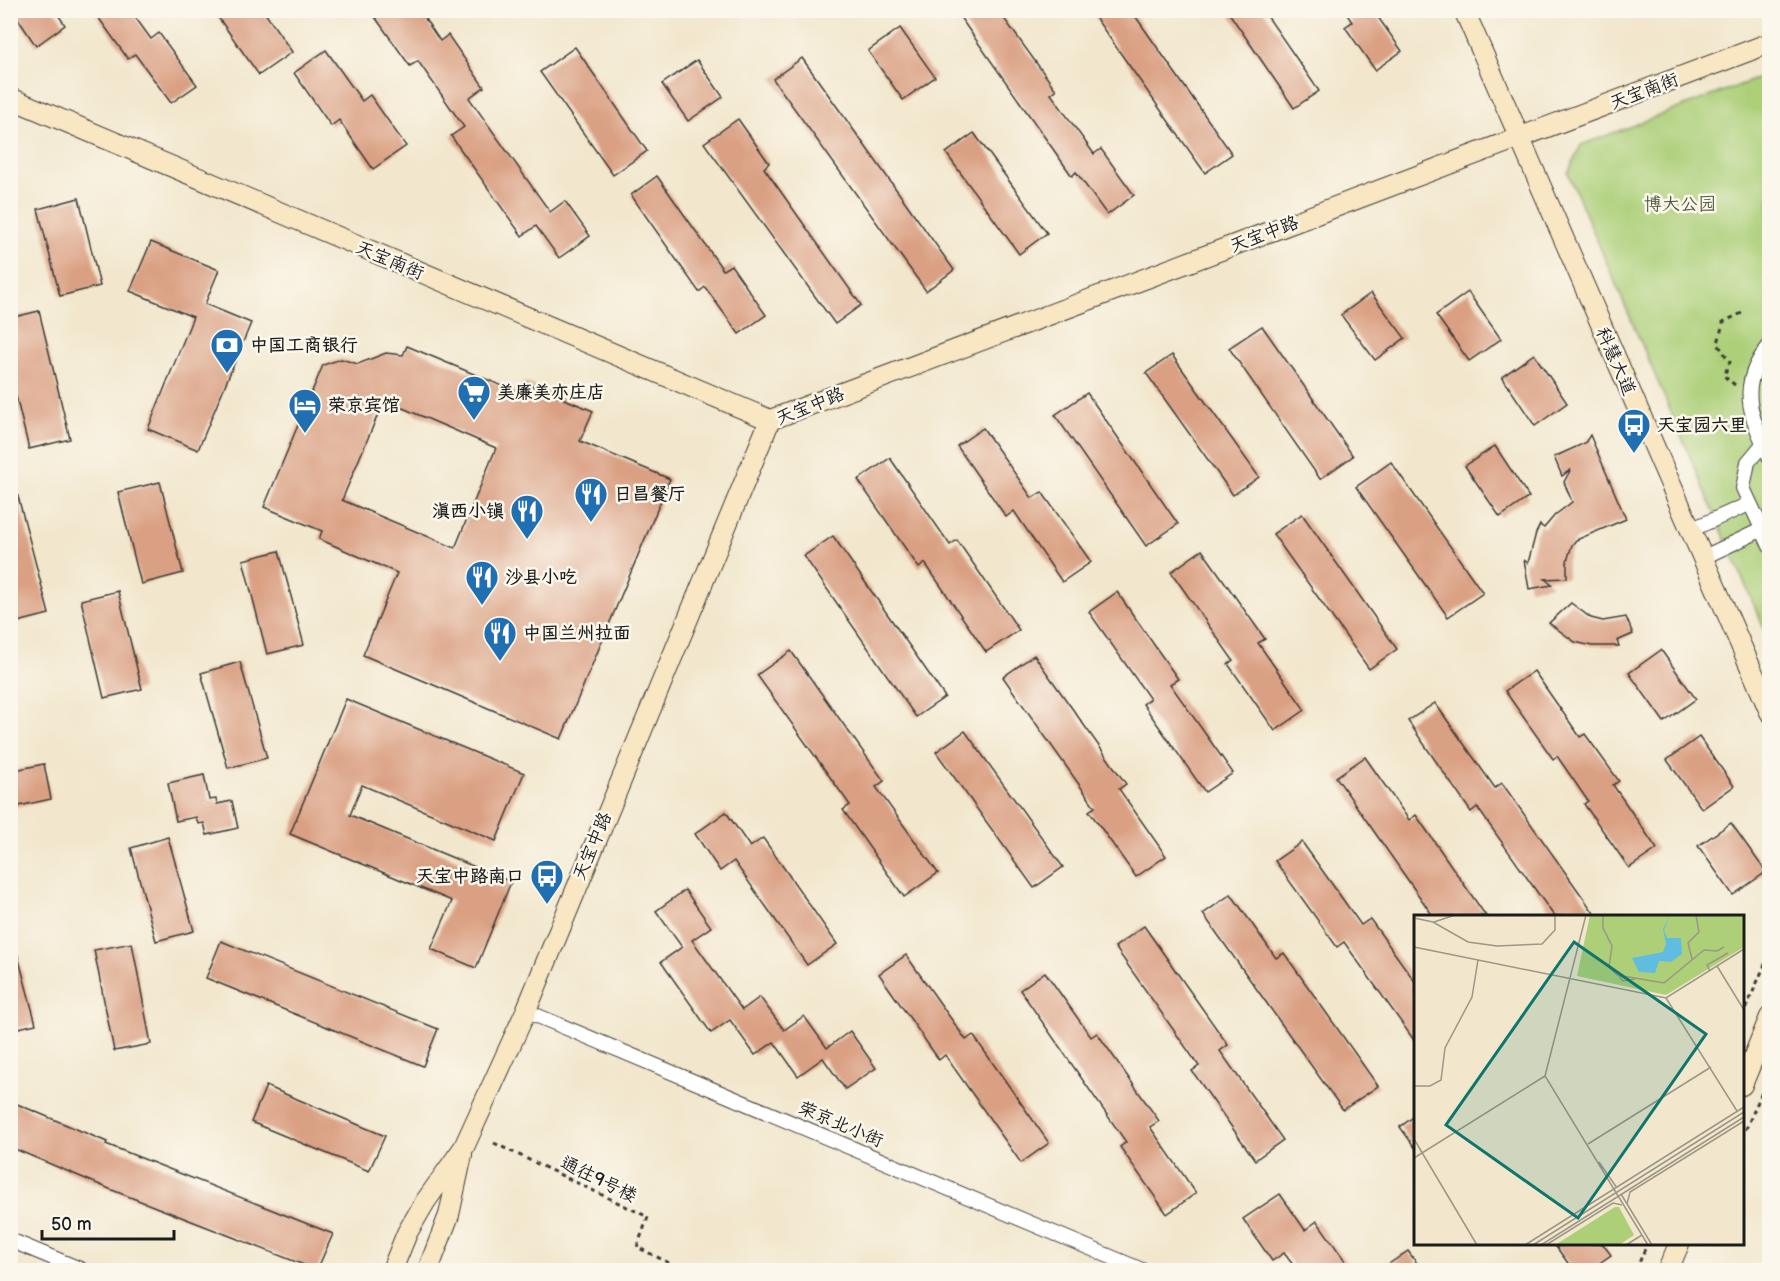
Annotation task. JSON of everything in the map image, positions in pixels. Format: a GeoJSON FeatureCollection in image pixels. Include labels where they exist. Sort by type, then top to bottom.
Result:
{"type":"FeatureCollection","features":[{"type":"Feature","properties":{"kind":"street","name":"科慧大道"},"geometry":{"type":"LineString","coordinates":[[1464,10],[1770,712]]}},
{"type":"Feature","properties":{"kind":"street","name":"天宝南街"},"geometry":{"type":"LineString","coordinates":[[1519,138],[1770,43]]}},
{"type":"Feature","properties":{"kind":"street","name":"天宝南街"},"geometry":{"type":"LineString","coordinates":[[10,98],[770,420]]}},
{"type":"Feature","properties":{"kind":"street","name":"天宝中路"},"geometry":{"type":"LineString","coordinates":[[392,1270],[407,1233],[425,1202],[464,1147],[526,1011],[770,420],[1519,138]]}},
{"type":"Feature","properties":{"kind":"street"},"geometry":{"type":"LineString","coordinates":[[1770,345],[1761,354],[1749,381],[1750,397],[1763,444],[1770,458]]}},
{"type":"Feature","properties":{"kind":"street"},"geometry":{"type":"LineString","coordinates":[[1763,444],[1752,455],[1746,469],[1743,488],[1770,546]]}},
{"type":"Feature","properties":{"kind":"street"},"geometry":{"type":"LineString","coordinates":[[1690,530],[1749,504]]}},
{"type":"Feature","properties":{"kind":"street"},"geometry":{"type":"LineString","coordinates":[[1702,558],[1761,530]]}},
{"type":"Feature","properties":{"kind":"street","name":"荣京北小街"},"geometry":{"type":"LineString","coordinates":[[526,1011],[1142,1270]]}},
{"type":"Feature","properties":{"kind":"street"},"geometry":{"type":"LineString","coordinates":[[1744,1082],[1770,1017]]}},
{"type":"Feature","properties":{"kind":"street","name":"天宝中路"},"geometry":{"type":"LineString","coordinates":[[428,1270],[449,1215],[464,1147]]}},
{"type":"Feature","properties":{"kind":"street"},"geometry":{"type":"LineString","coordinates":[[10,1240],[82,1270]]}},
{"type":"Feature","properties":{"kind":"street"},"geometry":{"type":"LineString","coordinates":[[1668,1270],[1679,1245]]}},
{"type":"Feature","properties":{"kind":"path"},"geometry":{"type":"LineString","coordinates":[[1742,313],[1723,322],[1718,344],[1730,362],[1724,376],[1750,397]]}},
{"type":"Feature","properties":{"kind":"path"},"geometry":{"type":"LineString","coordinates":[[1744,1015],[1770,953]]}},
{"type":"Feature","properties":{"kind":"path"},"geometry":{"type":"LineString","coordinates":[[1744,1136],[1770,1074]]}},
{"type":"Feature","properties":{"kind":"path","name":"通往9号楼"},"geometry":{"type":"LineString","coordinates":[[494,1143],[648,1217],[637,1247],[683,1270]]}},
{"type":"Feature","properties":{"kind":"path"},"geometry":{"type":"LineString","coordinates":[[1636,1270],[1647,1245]]}},
{"type":"Feature","properties":{"kind":"green space","name":"博大公园"},"geometry":{"type":"Polygon","coordinates":[[[1769,74],[1769,640],[1568,173],[1581,145],[1769,74]]]}},
{"type":"Feature","properties":{"kind":"building"},"geometry":{"type":"Polygon","coordinates":[[[12,10],[55,10],[65,25],[36,46],[12,10]]]}},
{"type":"Feature","properties":{"kind":"building"},"geometry":{"type":"Polygon","coordinates":[[[93,10],[130,10],[151,39],[159,33],[197,85],[171,103],[135,54],[128,59],[93,10]]]}},
{"type":"Feature","properties":{"kind":"building"},"geometry":{"type":"Polygon","coordinates":[[[213,10],[263,10],[292,52],[259,75],[213,10]]]}},
{"type":"Feature","properties":{"kind":"building"},"geometry":{"type":"Polygon","coordinates":[[[370,10],[419,10],[440,41],[448,35],[484,87],[469,98],[550,212],[565,201],[590,236],[559,258],[536,226],[522,236],[451,136],[464,127],[418,61],[410,66],[370,10]]]}},
{"type":"Feature","properties":{"kind":"building"},"geometry":{"type":"Polygon","coordinates":[[[955,10],[998,10],[1056,90],[1051,94],[1094,154],[1101,149],[1134,195],[1107,215],[1076,172],[1072,176],[955,10]]]}},
{"type":"Feature","properties":{"kind":"building"},"geometry":{"type":"Polygon","coordinates":[[[1090,10],[1131,10],[1232,154],[1205,173],[1090,10]]]}},
{"type":"Feature","properties":{"kind":"building"},"geometry":{"type":"Polygon","coordinates":[[[1227,10],[1263,10],[1319,91],[1294,108],[1227,10]]]}},
{"type":"Feature","properties":{"kind":"building"},"geometry":{"type":"Polygon","coordinates":[[[1344,10],[1373,10],[1402,51],[1375,70],[1345,27],[1352,22],[1344,10]]]}},
{"type":"Feature","properties":{"kind":"building"},"geometry":{"type":"Polygon","coordinates":[[[900,28],[935,77],[903,100],[868,51],[900,28]]]}},
{"type":"Feature","properties":{"kind":"building"},"geometry":{"type":"Polygon","coordinates":[[[575,47],[647,151],[613,175],[540,72],[575,47]]]}},
{"type":"Feature","properties":{"kind":"building"},"geometry":{"type":"Polygon","coordinates":[[[326,50],[362,101],[370,95],[406,146],[373,169],[339,120],[331,126],[294,73],[326,50]]]}},
{"type":"Feature","properties":{"kind":"building"},"geometry":{"type":"Polygon","coordinates":[[[802,58],[954,270],[926,291],[773,79],[802,58]]]}},
{"type":"Feature","properties":{"kind":"building"},"geometry":{"type":"Polygon","coordinates":[[[697,60],[723,97],[688,121],[662,84],[697,60]]]}},
{"type":"Feature","properties":{"kind":"building"},"geometry":{"type":"Polygon","coordinates":[[[738,119],[769,163],[764,168],[861,305],[835,324],[704,143],[738,119]]]}},
{"type":"Feature","properties":{"kind":"building"},"geometry":{"type":"Polygon","coordinates":[[[974,133],[1047,233],[1019,254],[946,153],[974,133]]]}},
{"type":"Feature","properties":{"kind":"building"},"geometry":{"type":"Polygon","coordinates":[[[657,176],[723,270],[731,265],[766,315],[739,334],[705,287],[699,292],[631,195],[657,176]]]}},
{"type":"Feature","properties":{"kind":"building"},"geometry":{"type":"Polygon","coordinates":[[[79,198],[100,286],[60,296],[38,209],[79,198]]]}},
{"type":"Feature","properties":{"kind":"building"},"geometry":{"type":"Polygon","coordinates":[[[151,242],[219,270],[205,304],[251,323],[198,450],[148,429],[193,317],[130,291],[151,242]]]}},
{"type":"Feature","properties":{"kind":"building"},"geometry":{"type":"Polygon","coordinates":[[[1468,292],[1501,339],[1469,361],[1436,315],[1468,292]]]}},
{"type":"Feature","properties":{"kind":"building"},"geometry":{"type":"Polygon","coordinates":[[[1371,293],[1405,338],[1375,360],[1341,315],[1371,293]]]}},
{"type":"Feature","properties":{"kind":"building"},"geometry":{"type":"Polygon","coordinates":[[[39,311],[70,439],[29,449],[10,372],[10,318],[39,311]]]}},
{"type":"Feature","properties":{"kind":"building"},"geometry":{"type":"Polygon","coordinates":[[[1262,326],[1353,456],[1320,479],[1229,348],[1262,326]]]}},
{"type":"Feature","properties":{"kind":"building"},"geometry":{"type":"Polygon","coordinates":[[[407,346],[519,393],[524,382],[593,411],[580,441],[670,479],[561,739],[363,655],[397,573],[319,539],[322,531],[264,507],[323,365],[341,359],[358,364],[386,353],[403,355],[407,346]],[[384,400],[342,500],[455,548],[496,448],[384,400]]]}},
{"type":"Feature","properties":{"kind":"building"},"geometry":{"type":"Polygon","coordinates":[[[1534,354],[1567,403],[1535,426],[1502,377],[1534,354]]]}},
{"type":"Feature","properties":{"kind":"building"},"geometry":{"type":"Polygon","coordinates":[[[1172,355],[1259,477],[1233,495],[1146,373],[1172,355]]]}},
{"type":"Feature","properties":{"kind":"building"},"geometry":{"type":"Polygon","coordinates":[[[1087,393],[1178,524],[1146,546],[1055,415],[1087,393]]]}},
{"type":"Feature","properties":{"kind":"building"},"geometry":{"type":"Polygon","coordinates":[[[983,428],[1032,498],[1042,492],[1091,562],[1062,582],[1014,511],[1006,517],[957,446],[983,428]]]}},
{"type":"Feature","properties":{"kind":"building"},"geometry":{"type":"Polygon","coordinates":[[[1590,435],[1626,519],[1576,540],[1567,561],[1567,578],[1545,579],[1552,585],[1529,589],[1524,560],[1528,563],[1536,533],[1540,525],[1544,528],[1555,515],[1572,502],[1564,482],[1571,469],[1562,476],[1554,457],[1585,443],[1590,435]]]}},
{"type":"Feature","properties":{"kind":"building"},"geometry":{"type":"Polygon","coordinates":[[[1495,446],[1529,497],[1500,517],[1465,466],[1495,446]]]}},
{"type":"Feature","properties":{"kind":"building"},"geometry":{"type":"Polygon","coordinates":[[[890,458],[950,545],[957,540],[1019,630],[986,652],[925,563],[919,568],[858,480],[890,458]]]}},
{"type":"Feature","properties":{"kind":"building"},"geometry":{"type":"Polygon","coordinates":[[[1391,462],[1483,593],[1448,617],[1356,487],[1391,462]]]}},
{"type":"Feature","properties":{"kind":"building"},"geometry":{"type":"Polygon","coordinates":[[[160,482],[183,573],[141,584],[118,492],[160,482]]]}},
{"type":"Feature","properties":{"kind":"building"},"geometry":{"type":"Polygon","coordinates":[[[15,485],[49,614],[10,624],[10,486],[15,485]]]}},
{"type":"Feature","properties":{"kind":"building"},"geometry":{"type":"Polygon","coordinates":[[[1302,514],[1397,649],[1369,669],[1273,534],[1302,514]]]}},
{"type":"Feature","properties":{"kind":"building"},"geometry":{"type":"Polygon","coordinates":[[[833,536],[945,697],[916,717],[804,556],[833,536]]]}},
{"type":"Feature","properties":{"kind":"building"},"geometry":{"type":"Polygon","coordinates":[[[1202,550],[1265,639],[1258,643],[1305,710],[1275,731],[1228,664],[1233,660],[1171,572],[1202,550]]]}},
{"type":"Feature","properties":{"kind":"building"},"geometry":{"type":"Polygon","coordinates":[[[279,551],[304,645],[267,654],[243,560],[279,551]]]}},
{"type":"Feature","properties":{"kind":"building"},"geometry":{"type":"Polygon","coordinates":[[[118,591],[142,689],[104,698],[81,600],[118,591]]]}},
{"type":"Feature","properties":{"kind":"building"},"geometry":{"type":"Polygon","coordinates":[[[1117,592],[1178,679],[1170,684],[1233,773],[1205,792],[1143,704],[1150,699],[1089,612],[1117,592]]]}},
{"type":"Feature","properties":{"kind":"building"},"geometry":{"type":"Polygon","coordinates":[[[1571,603],[1591,618],[1603,621],[1626,617],[1633,634],[1617,641],[1619,646],[1592,646],[1575,642],[1549,623],[1571,603]]]}},
{"type":"Feature","properties":{"kind":"building"},"geometry":{"type":"Polygon","coordinates":[[[1661,650],[1696,699],[1664,722],[1629,673],[1661,650]]]}},
{"type":"Feature","properties":{"kind":"building"},"geometry":{"type":"Polygon","coordinates":[[[791,651],[884,781],[876,787],[938,873],[904,897],[843,810],[850,805],[757,675],[791,651]]]}},
{"type":"Feature","properties":{"kind":"building"},"geometry":{"type":"Polygon","coordinates":[[[1034,655],[1126,784],[1119,789],[1166,856],[1136,877],[1089,811],[1095,807],[1003,677],[1034,655]]]}},
{"type":"Feature","properties":{"kind":"building"},"geometry":{"type":"Polygon","coordinates":[[[240,662],[267,758],[228,768],[201,673],[240,662]]]}},
{"type":"Feature","properties":{"kind":"building"},"geometry":{"type":"Polygon","coordinates":[[[1534,671],[1580,737],[1585,734],[1619,781],[1613,785],[1657,849],[1629,868],[1584,804],[1588,801],[1557,756],[1553,759],[1505,691],[1534,671]]]}},
{"type":"Feature","properties":{"kind":"building"},"geometry":{"type":"Polygon","coordinates":[[[346,699],[524,773],[496,841],[362,785],[350,815],[511,882],[476,968],[431,949],[452,901],[290,834],[346,699]]]}},
{"type":"Feature","properties":{"kind":"building"},"geometry":{"type":"Polygon","coordinates":[[[1435,703],[1495,788],[1502,783],[1595,915],[1553,915],[1477,807],[1471,812],[1408,721],[1435,703]]]}},
{"type":"Feature","properties":{"kind":"building"},"geometry":{"type":"Polygon","coordinates":[[[965,731],[1063,867],[1034,888],[936,752],[965,731]]]}},
{"type":"Feature","properties":{"kind":"building"},"geometry":{"type":"Polygon","coordinates":[[[1699,737],[1734,786],[1702,809],[1667,760],[1699,737]]]}},
{"type":"Feature","properties":{"kind":"building"},"geometry":{"type":"Polygon","coordinates":[[[1365,757],[1409,820],[1416,815],[1485,915],[1432,915],[1336,777],[1365,757]]]}},
{"type":"Feature","properties":{"kind":"building"},"geometry":{"type":"Polygon","coordinates":[[[44,764],[51,799],[10,808],[10,771],[44,764]]]}},
{"type":"Feature","properties":{"kind":"building"},"geometry":{"type":"Polygon","coordinates":[[[204,775],[209,800],[216,799],[217,804],[232,801],[238,828],[207,835],[204,823],[198,824],[196,817],[176,821],[168,783],[204,775]]]}},
{"type":"Feature","properties":{"kind":"building"},"geometry":{"type":"Polygon","coordinates":[[[726,812],[750,847],[763,838],[837,944],[807,965],[734,861],[720,871],[695,834],[726,812]]]}},
{"type":"Feature","properties":{"kind":"building"},"geometry":{"type":"Polygon","coordinates":[[[1731,823],[1766,872],[1733,895],[1698,846],[1731,823]]]}},
{"type":"Feature","properties":{"kind":"building"},"geometry":{"type":"Polygon","coordinates":[[[168,837],[194,931],[156,941],[131,848],[168,837]]]}},
{"type":"Feature","properties":{"kind":"building"},"geometry":{"type":"Polygon","coordinates":[[[1302,842],[1361,925],[1370,919],[1414,980],[1414,1040],[1344,942],[1337,947],[1275,861],[1302,842]]]}},
{"type":"Feature","properties":{"kind":"building"},"geometry":{"type":"Polygon","coordinates":[[[685,890],[711,927],[692,940],[742,1010],[760,997],[784,1030],[804,1016],[827,1048],[850,1031],[876,1068],[845,1089],[823,1058],[798,1076],[774,1042],[755,1055],[730,1020],[711,1033],[661,962],[682,947],[656,911],[685,890]]]}},
{"type":"Feature","properties":{"kind":"building"},"geometry":{"type":"Polygon","coordinates":[[[1231,894],[1276,958],[1284,953],[1378,1086],[1343,1110],[1203,914],[1231,894]]]}},
{"type":"Feature","properties":{"kind":"building"},"geometry":{"type":"Polygon","coordinates":[[[1144,926],[1228,1045],[1220,1051],[1283,1140],[1255,1160],[1192,1071],[1199,1066],[1115,947],[1144,926]]]}},
{"type":"Feature","properties":{"kind":"building"},"geometry":{"type":"Polygon","coordinates":[[[221,941],[438,1029],[423,1066],[206,978],[221,941]]]}},
{"type":"Feature","properties":{"kind":"building"},"geometry":{"type":"Polygon","coordinates":[[[132,943],[151,1044],[114,1051],[94,950],[132,943]]]}},
{"type":"Feature","properties":{"kind":"building"},"geometry":{"type":"Polygon","coordinates":[[[15,945],[36,1024],[10,1030],[10,946],[15,945]]]}},
{"type":"Feature","properties":{"kind":"building"},"geometry":{"type":"Polygon","coordinates":[[[906,955],[966,1040],[973,1035],[1049,1143],[1021,1163],[945,1055],[939,1060],[879,974],[906,955]]]}},
{"type":"Feature","properties":{"kind":"building"},"geometry":{"type":"Polygon","coordinates":[[[1045,972],[1091,1037],[1097,1033],[1159,1121],[1150,1127],[1196,1193],[1167,1214],[1120,1147],[1126,1142],[1020,990],[1045,972]]]}},
{"type":"Feature","properties":{"kind":"building"},"geometry":{"type":"Polygon","coordinates":[[[266,1086],[385,1136],[369,1171],[251,1122],[266,1086]]]}},
{"type":"Feature","properties":{"kind":"building"},"geometry":{"type":"Polygon","coordinates":[[[10,1101],[107,1142],[106,1144],[333,1234],[317,1270],[112,1190],[10,1147],[10,1101]]]}},
{"type":"Feature","properties":{"kind":"building"},"geometry":{"type":"Polygon","coordinates":[[[1414,1116],[1414,1146],[1400,1127],[1414,1116]]]}},
{"type":"Feature","properties":{"kind":"building"},"geometry":{"type":"Polygon","coordinates":[[[1280,1194],[1305,1230],[1317,1221],[1346,1262],[1334,1270],[1297,1270],[1284,1253],[1272,1261],[1243,1219],[1280,1194]]]}},
{"type":"Feature","properties":{"kind":"building"},"geometry":{"type":"Polygon","coordinates":[[[1555,1245],[1604,1245],[1611,1255],[1589,1270],[1573,1270],[1555,1245]]]}},
{"type":"Feature","properties":{"kind":"building"},"geometry":{"type":"Polygon","coordinates":[[[1408,1251],[1422,1270],[1380,1270],[1408,1251]]]}},
{"type":"Feature","properties":{"kind":"place","name":"中国工商银行"},"geometry":{"type":"Point","coordinates":[227,374]}},
{"type":"Feature","properties":{"kind":"place","name":"美廉美亦庄店"},"geometry":{"type":"Point","coordinates":[474,421]}},
{"type":"Feature","properties":{"kind":"place","name":"荣京宾馆"},"geometry":{"type":"Point","coordinates":[305,434]}},
{"type":"Feature","properties":{"kind":"place","name":"天宝园六里"},"geometry":{"type":"Point","coordinates":[1634,454]}},
{"type":"Feature","properties":{"kind":"place","name":"日昌餐厅"},"geometry":{"type":"Point","coordinates":[591,523]}},
{"type":"Feature","properties":{"kind":"place","name":"滇西小镇"},"geometry":{"type":"Point","coordinates":[527,540]}},
{"type":"Feature","properties":{"kind":"place","name":"沙县小吃"},"geometry":{"type":"Point","coordinates":[482,606]}},
{"type":"Feature","properties":{"kind":"place","name":"中国兰州拉面"},"geometry":{"type":"Point","coordinates":[500,662]}},
{"type":"Feature","properties":{"kind":"place","name":"天宝中路南口"},"geometry":{"type":"Point","coordinates":[547,905]}}]}
